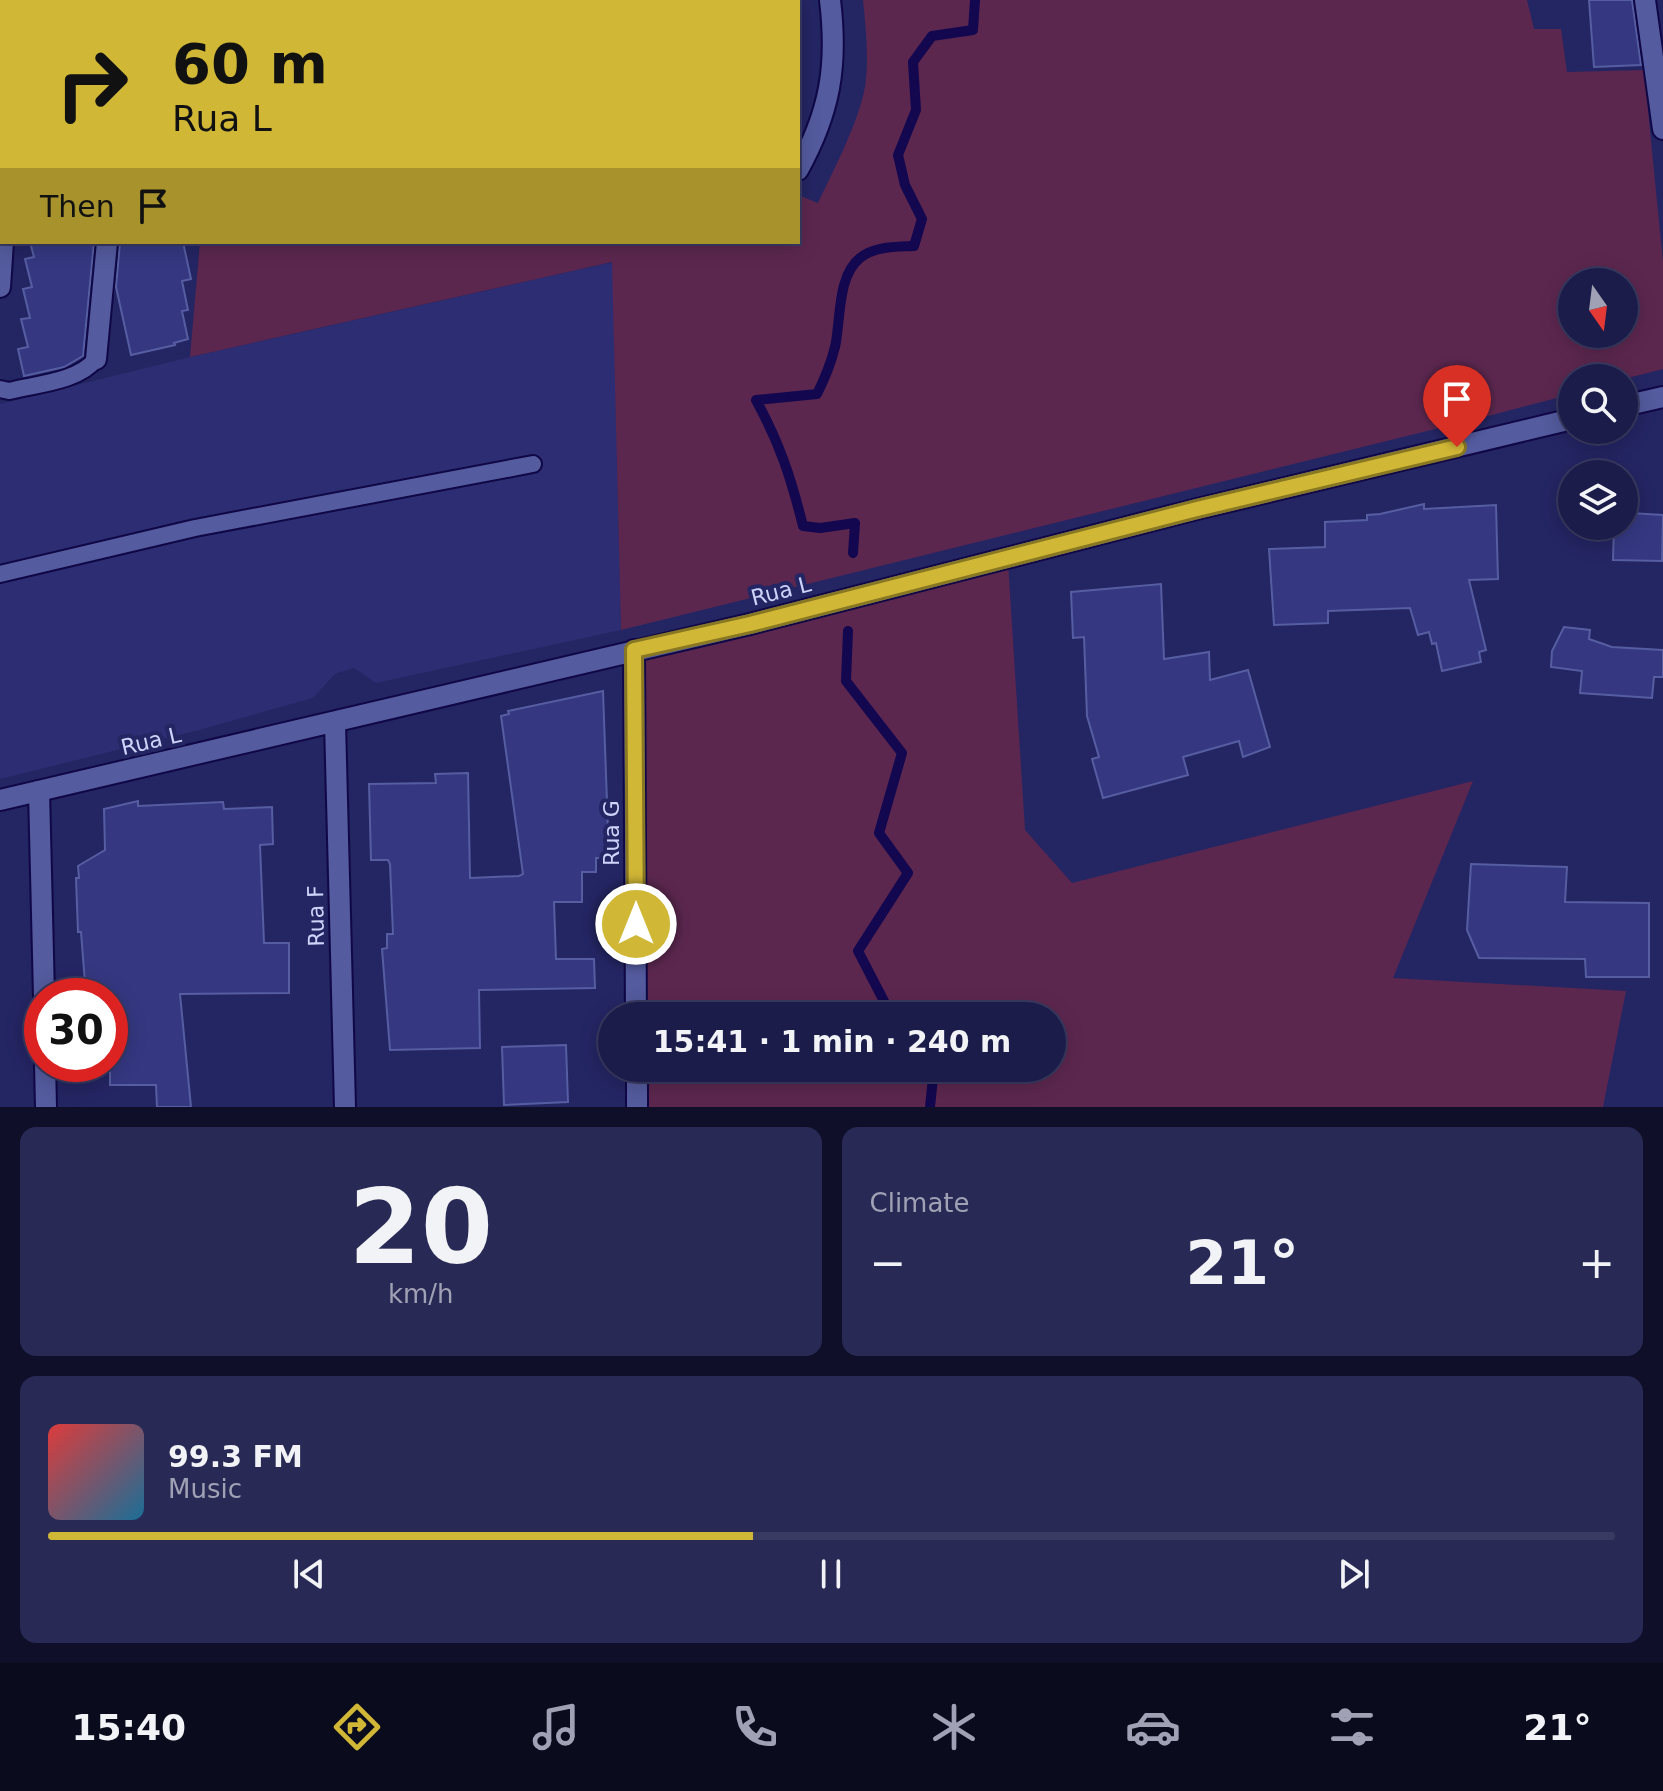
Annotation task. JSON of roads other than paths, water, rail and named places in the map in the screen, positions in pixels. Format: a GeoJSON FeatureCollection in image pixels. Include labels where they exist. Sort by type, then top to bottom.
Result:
{"type":"FeatureCollection","features":[{"type":"Feature","properties":{"kind":"street"},"geometry":{"type":"LineString","coordinates":[[800,166],[812,145],[829,98],[833,42],[830,0]]}},
{"type":"Feature","properties":{"kind":"street"},"geometry":{"type":"LineString","coordinates":[[1645,0],[1663,129]]}},
{"type":"Feature","properties":{"kind":"street"},"geometry":{"type":"LineString","coordinates":[[0,287],[3,244]]}},
{"type":"Feature","properties":{"kind":"street"},"geometry":{"type":"LineString","coordinates":[[96,359],[107,244]]}},
{"type":"Feature","properties":{"kind":"street"},"geometry":{"type":"LineString","coordinates":[[1638,403],[1663,397]]}},
{"type":"Feature","properties":{"kind":"street","name":"Rua L"},"geometry":{"type":"LineString","coordinates":[[0,800],[750,624],[1197,509],[1558,422]]}},
{"type":"Feature","properties":{"kind":"street","name":"Rua G"},"geometry":{"type":"LineString","coordinates":[[634,650],[636,1002]]}},
{"type":"Feature","properties":{"kind":"street","name":"Rua F"},"geometry":{"type":"LineString","coordinates":[[335,723],[345,1107]]}},
{"type":"Feature","properties":{"kind":"street"},"geometry":{"type":"LineString","coordinates":[[39,791],[44,978]]}},
{"type":"Feature","properties":{"kind":"street"},"geometry":{"type":"LineString","coordinates":[[45,1082],[46,1107]]}},
{"type":"Feature","properties":{"kind":"street"},"geometry":{"type":"LineString","coordinates":[[637,1082],[637,1107]]}},
{"type":"Feature","properties":{"kind":"lane"},"geometry":{"type":"LineString","coordinates":[[0,389],[9,391],[70,376],[96,359]]}},
{"type":"Feature","properties":{"kind":"lane"},"geometry":{"type":"LineString","coordinates":[[0,574],[195,528],[533,464]]}},
{"type":"Feature","properties":{"kind":"waterway"},"geometry":{"type":"LineString","coordinates":[[853,553],[855,523],[820,528],[803,526],[784,462],[756,400],[817,394],[833,353],[841,299],[853,266],[872,251],[914,246],[922,219],[905,185],[898,155],[916,110],[913,62],[932,36],[973,30],[975,0]]}},
{"type":"Feature","properties":{"kind":"waterway"},"geometry":{"type":"LineString","coordinates":[[848,631],[846,681],[902,753],[879,833],[908,873],[858,951],[884,1002]]}},
{"type":"Feature","properties":{"kind":"waterway"},"geometry":{"type":"LineString","coordinates":[[930,1107],[933,1082]]}}]}
